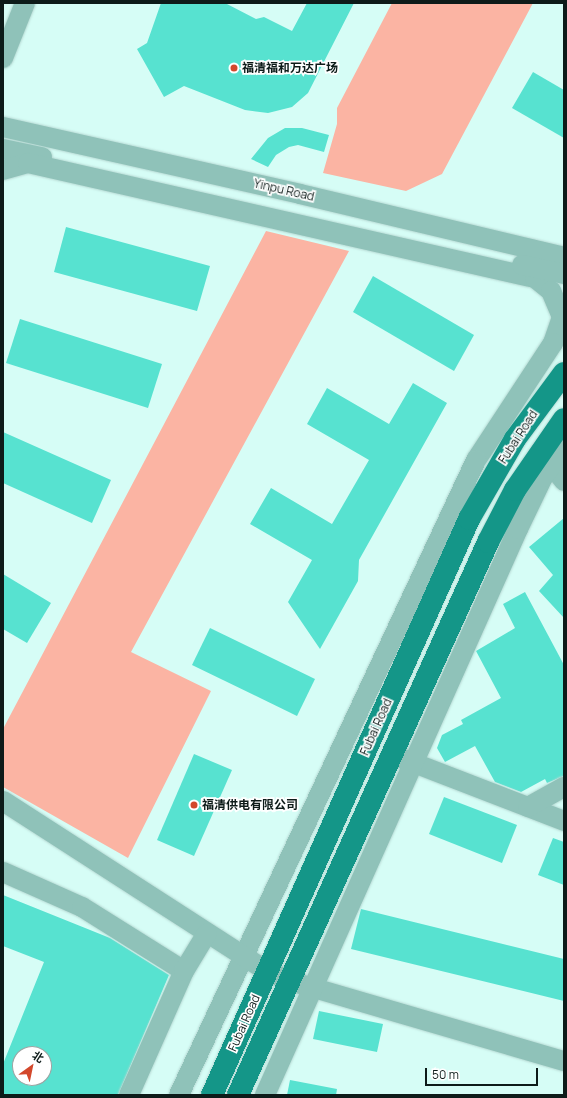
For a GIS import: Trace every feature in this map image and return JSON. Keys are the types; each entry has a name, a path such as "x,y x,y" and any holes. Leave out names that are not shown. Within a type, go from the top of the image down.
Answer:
{"main road":[{"name":"Fubai Road","path":"212,1095 469,519 515,439 564,373"},
{"name":"Fubai Road","path":"238,1095 488,542 515,490 546,459 564,419"}],"street":[{"path":"3,58 25,3"},
{"name":"Yinpu Road","path":"3,127 300,194 564,257"},
{"name":"Yinpu Road","path":"3,149 247,201 564,274"},
{"path":"3,170 28,163 535,278 551,291 562,317 553,343 476,460 179,1095"},
{"path":"265,1095 518,528 546,459 564,448"},
{"path":"546,459 564,481"},
{"path":"392,755 564,821"},
{"path":"528,807 564,787"},
{"path":"3,801 267,971 290,981 313,988 564,1061"},
{"path":"3,872 82,907 184,971"},
{"path":"129,1095 184,971 207,933"}],"shaded area":[{"path":"392,3 533,3 442,174 406,191 323,173 337,124 337,108"},
{"path":"266,231 349,251 131,652 211,691 128,858 3,787 3,729"}],"building":[{"name":"福清福和万达广场","path":"161,3 225,3 256,19 264,17 292,31 307,3 354,3 308,93 292,107 268,113 245,110 184,86 164,97 137,49 147,43"},
{"path":"533,72 564,90 564,138 512,108"},
{"path":"285,128 302,128 329,135 324,152 298,145 289,147 276,155 268,167 251,159 268,138"},
{"path":"66,227 210,266 197,311 54,272"},
{"path":"373,276 474,335 454,371 353,312"},
{"path":"20,319 162,364 148,408 6,363"},
{"path":"413,383 447,403 359,560 358,581 320,649 288,602 312,560 250,524 271,488 332,524 369,460 307,424 327,388 389,424"},
{"path":"3,432 111,480 92,523 3,483"},
{"path":"564,518 564,618 539,591 553,575 529,547"},
{"path":"3,574 51,603 27,643 3,629"},
{"path":"525,592 564,665 564,776 547,783 545,779 521,792 495,782 475,746 445,762 437,748 442,735 463,724 461,720 501,698 476,651 515,628 503,604"},
{"path":"210,628 315,679 297,716 192,665"},
{"name":"福清供电有限公司","path":"194,754 232,770 194,856 157,840"},
{"path":"444,797 517,825 502,863 429,834"},
{"path":"553,838 564,842 564,885 538,875"},
{"path":"3,895 110,938 169,975 118,1095 3,1095 3,1064 44,962 3,946"},
{"path":"361,909 564,959 564,1001 351,949"},
{"path":"319,1011 383,1024 377,1052 313,1039"},
{"path":"290,1080 337,1089 336,1095 287,1095"}],"place":[{"name":"福清福和万达广场","path":"234,68"},
{"name":"福清供电有限公司","path":"194,805"}]}
